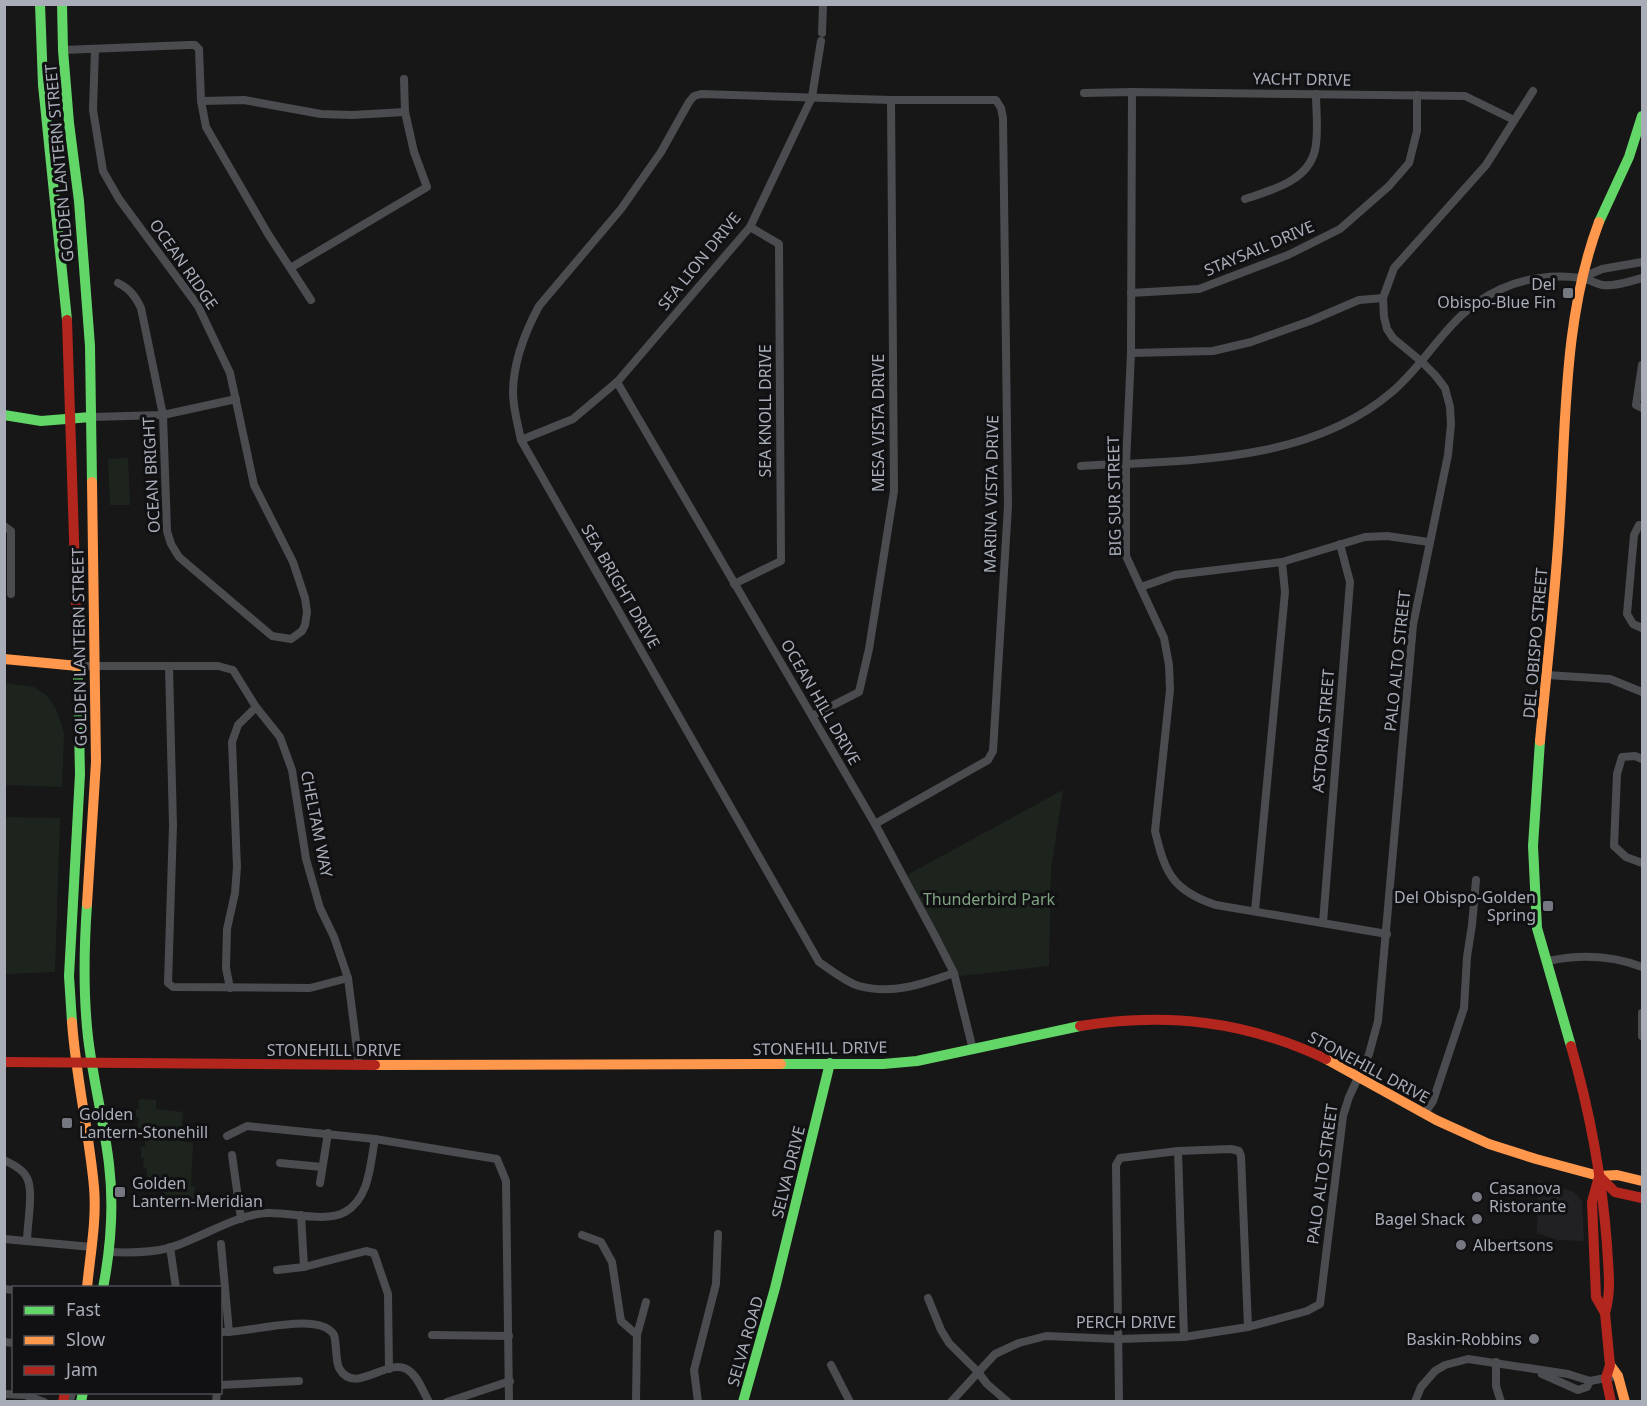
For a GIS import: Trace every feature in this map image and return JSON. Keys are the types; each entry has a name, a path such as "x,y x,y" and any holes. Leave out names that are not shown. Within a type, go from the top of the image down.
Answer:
{"main road":[{"name":"GOLDEN LANTERN STREET","path":"40,4 43,85 68,331 78,666 79,792 69,976 75,1063 94,1188 92,1247 87,1286"},
{"name":"GOLDEN LANTERN STREET","path":"62,4 63,50 90,346 94,803 87,880 85,986 90,1064 111,1187 110,1252 103,1286"},
{"name":"DEL OBISPO STREET","path":"1611,1401 1606,1378 1610,1365 1605,1313 1610,1296 1605,1208 1583,1088 1537,928 1534,873 1538,767 1556,583 1571,344 1581,278 1600,222 1632,150 1642,116"},
{"path":"4,415 41,421 91,417"},
{"path":"4,659 78,666"},
{"name":"STONEHILL DRIVE","path":"4,1062 359,1065 883,1064 973,1050 1103,1021 1137,1018 1172,1019 1242,1029 1288,1042 1326,1059 1474,1138 1599,1176 1617,1175 1642,1181"},
{"name":"SELVA DRIVE","path":"775,1288 830,1063"},
{"name":"STONEHILL DRIVE","path":"1599,1176 1615,1192 1642,1198"},
{"path":"94,1218 104,1244 110,1252"},
{"path":"92,1247 98,1263 107,1271"},
{"name":"SELVA ROAD","path":"743,1401 775,1288"},
{"path":"1610,1365 1618,1376 1625,1401"}],"street":[{"name":"SEA LION DRIVE","path":"521,440 573,419 617,382 750,226 812,97 822,37 823,4"},
{"path":"63,50 189,45 195,45 199,49 201,101 206,127 268,234 292,267 311,300"},
{"name":"OCEAN RIDGE","path":"95,49 93,110 99,159 106,178 130,214 198,306 225,359 233,383 254,485 293,562 305,598 307,619 302,631"},
{"path":"292,267 427,187 414,152 405,112 404,79"},
{"name":"PALO ALTO STREET","path":"1320,1304 1343,1116 1369,1054 1378,1021 1413,625 1448,455 1450,407 1444,388 1422,362 1393,338 1387,329 1383,298 1394,268 1486,165 1533,91"},
{"name":"BIG SUR STREET","path":"1132,92 1131,353 1126,464 1126,556 1164,638 1170,665 1170,690 1155,831 1165,868 1178,885 1194,898 1216,905 1255,911"},
{"name":"YACHT DRIVE","path":"1084,93 1465,96 1514,120"},
{"name":"SEA BRIGHT DRIVE","path":"812,97 701,94 694,96 661,153 621,209 539,306 530,323 515,373 513,393 521,440 819,962 857,986 881,989 911,987 954,973"},
{"path":"1245,199 1292,180 1312,161 1316,148 1316,94"},
{"name":"STAYSAIL DRIVE","path":"1131,293 1200,289 1288,255 1340,229 1389,186 1409,163 1417,131 1418,95"},
{"path":"812,97 891,100"},
{"path":"201,101 244,100 321,114 405,112"},
{"name":"MARINA VISTA DRIVE","path":"875,824 988,760 993,751 1008,506 1003,118 1001,108 996,100 891,100"},
{"name":"MESA VISTA DRIVE","path":"812,716 859,692 869,649 894,491 891,100"},
{"name":"SEA KNOLL DRIVE","path":"734,584 781,561 779,244 750,226"},
{"path":"1581,278 1602,269 1642,262"},
{"path":"1081,466 1233,455 1310,436 1348,421 1373,407 1422,362 1453,322 1472,305 1491,294 1521,282 1539,278 1581,278 1603,285 1620,284 1642,278"},
{"name":"OCEAN BRIGHT","path":"118,283 127,287 135,295 141,308 164,415 167,531 175,550 179,557 272,636 291,639 302,631"},
{"path":"1131,353 1213,351 1251,342 1310,321 1359,300 1383,298"},
{"path":"1639,406 1642,365"},
{"name":"OCEAN HILL DRIVE","path":"617,382 875,824 954,973 973,1050"},
{"path":"91,417 164,415 236,399"},
{"path":"1642,525 1639,525 1634,535 1627,614 1633,624 1642,628"},
{"path":"4,526 11,531 11,594"},
{"path":"1141,587 1175,575 1282,562 1365,537 1387,536 1429,542"},
{"name":"ASTORIA STREET","path":"1323,923 1350,582 1340,544"},
{"path":"1282,562 1285,592 1255,911 1387,934"},
{"path":"78,666 169,667 173,825 168,983 173,987 310,988 348,978"},
{"name":"CHELTAM WAY","path":"169,667 219,666 233,670 256,707 280,737 292,770 306,859 320,909 348,978 359,1065"},
{"path":"1547,675 1610,679 1642,692"},
{"path":"230,988 226,968 227,929 235,893 237,867 232,742 238,725 256,707"},
{"path":"1639,757 1622,758 1617,774 1614,846 1626,857 1642,863"},
{"path":"1425,1113 1433,1101 1443,1065 1464,1008 1476,880"},
{"path":"1548,961 1601,956 1624,960 1642,967"},
{"path":"1642,1013 1642,1036"},
{"path":"227,1136 247,1126 375,1139 497,1159 506,1181 509,1401"},
{"path":"320,1183 328,1133"},
{"path":"110,1252 142,1253 170,1247 242,1219 266,1213 324,1216 344,1214 366,1189 375,1139"},
{"path":"1119,1401 1116,1165 1120,1158 1231,1149 1239,1152 1248,1327"},
{"path":"1178,1152 1184,1337"},
{"path":"232,1155 242,1219"},
{"path":"4,1160 17,1167 26,1176 30,1185 27,1241"},
{"path":"280,1162 322,1167"},
{"path":"301,1215 304,1267"},
{"path":"698,1401 694,1370 716,1284 718,1234"},
{"path":"582,1235 601,1242 612,1262 621,1321 637,1335"},
{"path":"4,1239 92,1247"},
{"path":"221,1244 225,1332 317,1324 333,1333 338,1365 345,1374 360,1379 400,1367 413,1374 429,1401"},
{"path":"170,1247 176,1286"},
{"path":"278,1270 304,1267 363,1251 374,1253 388,1294 389,1369"},
{"path":"928,1298 949,1343 987,1384 1008,1401"},
{"path":"636,1401 637,1335 646,1302"},
{"name":"PERCH DRIVE","path":"951,1401 995,1354 1019,1343 1046,1336 1118,1339 1184,1337 1248,1327 1307,1311 1320,1304"},
{"path":"432,1335 509,1336"},
{"path":"1415,1401 1427,1379 1445,1365 1468,1359 1568,1374 1590,1381 1618,1376"},
{"path":"1496,1362 1496,1386 1501,1401"},
{"path":"831,1365 850,1401"},
{"path":"1537,1371 1578,1390 1587,1387 1590,1381"},
{"path":"222,1386 299,1381"},
{"path":"447,1401 510,1381"},
{"path":"4,1394 25,1395 44,1401"}],"shaded area":[{"path":"1538,1180 1574,1192 1582,1201 1584,1241 1558,1240 1537,1233"}],"green space":[{"path":"128,458 130,505 110,505 108,459"},
{"path":"5,683 34,687 46,695 56,709 64,733 62,787 5,785"},
{"name":"Thunderbird Park","path":"1063,790 1051,870 1049,966 960,976 907,875"},
{"path":"4,817 60,818 55,972 5,974"},
{"path":"139,1099 156,1100 156,1109 183,1112 181,1141 193,1143 191,1186 195,1187 193,1208 172,1207 173,1204 169,1203 167,1196 158,1190 158,1187 149,1186 150,1178 147,1178 147,1169 143,1168 144,1158 141,1158 141,1147 145,1147 146,1129 138,1128 139,1118 136,1117"}],"traffic: fast":[{"path":"40,4 43,85 67,320"},
{"path":"62,4 63,50 79,201 90,346 92,482"},
{"path":"1599,222 1629,157 1642,116"},
{"path":"4,415 41,421 91,417"},
{"path":"72,1022 69,976 80,774 77,632"},
{"path":"1540,741 1533,846 1537,928 1571,1046"},
{"path":"87,904 84,970 86,1020 111,1180 110,1242 103,1286"},
{"path":"781,1064 883,1064 917,1061 1080,1026"},
{"path":"743,1402 775,1288 830,1063"},
{"path":"81,1402 83,1394"}],"traffic: slow":[{"path":"1540,741 1556,571 1573,330 1579,293 1599,222"},
{"path":"87,904 96,762 92,482"},
{"path":"4,659 78,666"},
{"path":"72,1022 95,1199 87,1286"},
{"path":"1326,1059 1436,1120 1489,1144 1599,1176 1617,1175 1642,1181"},
{"path":"375,1065 781,1064"},
{"path":"1610,1365 1618,1376 1625,1402"}],"traffic: jam":[{"path":"67,320 77,632"},
{"path":"1080,1026 1144,1020 1206,1023 1266,1036 1326,1059"},
{"path":"1571,1046 1584,1095 1602,1194 1609,1279 1605,1313"},
{"path":"4,1062 375,1065"},
{"path":"1599,1176 1615,1192 1642,1198"},
{"path":"1598,1180 1592,1202 1596,1297 1605,1313 1610,1365 1606,1378 1611,1402"},
{"path":"63,1402 65,1394"}],"place":[{"name":"Del Obispo-Blue Fin","path":"1568,293"},
{"name":"Del Obispo-Golden Spring","path":"1548,906"},
{"name":"Golden Lantern-Stonehill","path":"67,1123"},
{"name":"Golden Lantern-Meridian","path":"120,1192"},
{"name":"Casanova Ristorante","path":"1477,1197"},
{"name":"Bagel Shack","path":"1477,1219"},
{"name":"Albertsons","path":"1461,1245"},
{"name":"Baskin-Robbins","path":"1534,1339"}]}
